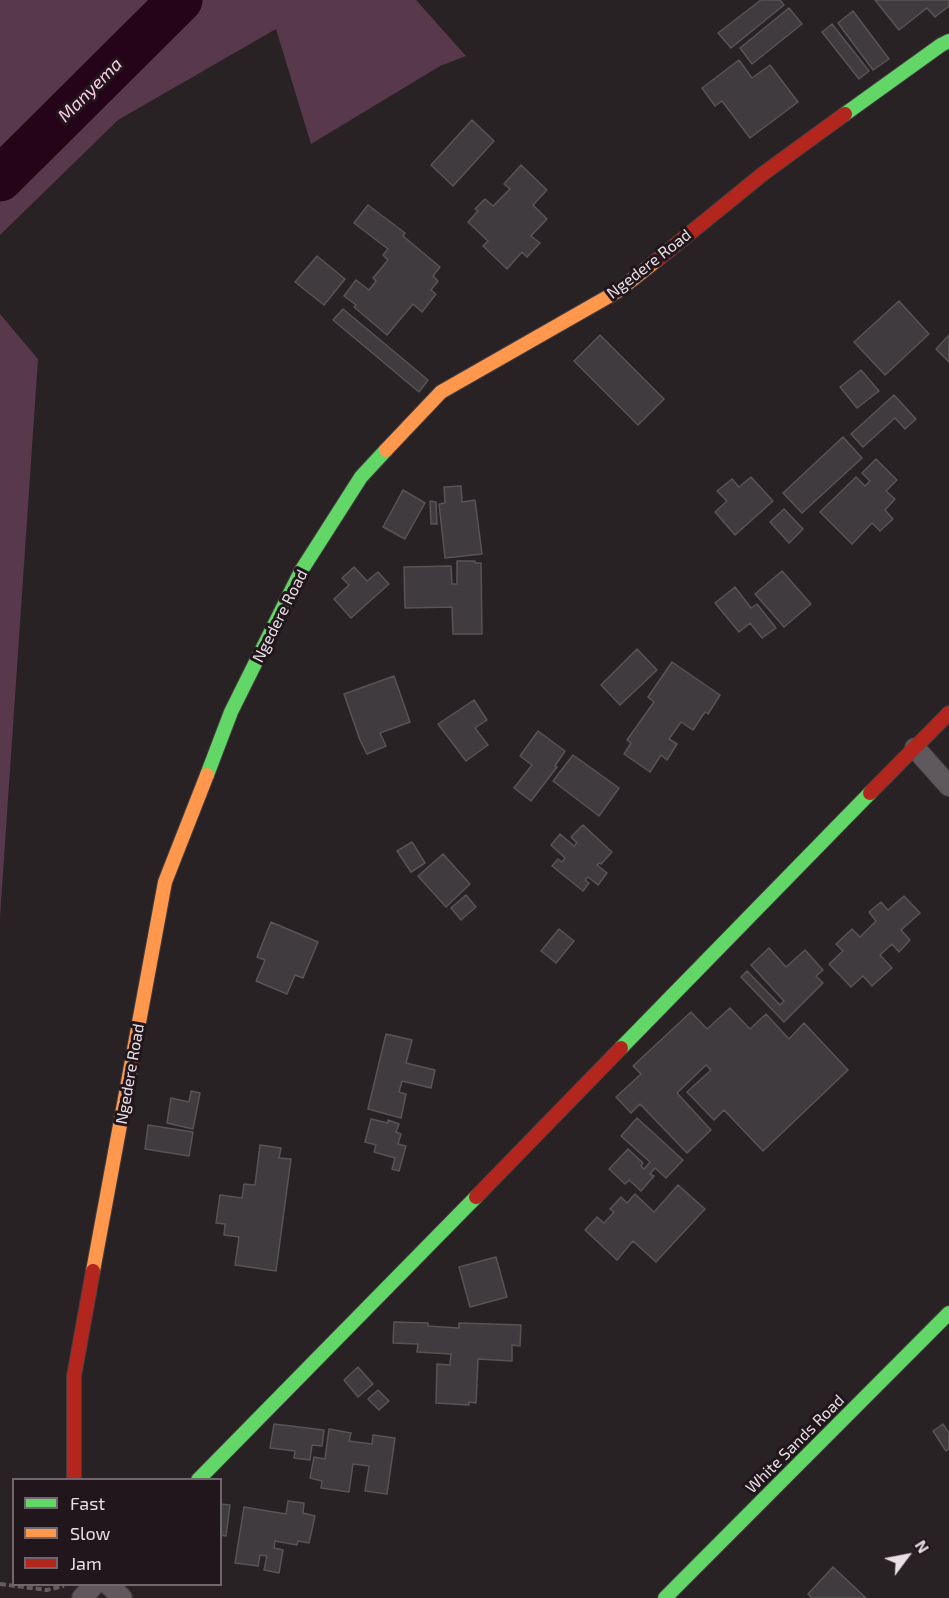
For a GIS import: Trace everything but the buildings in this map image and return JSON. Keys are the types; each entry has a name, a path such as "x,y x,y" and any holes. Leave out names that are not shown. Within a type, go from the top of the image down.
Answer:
{"street":[{"name":"Ngedere Road","path":"74,1478 74,1376 165,882 231,712 301,571 361,477 441,392 618,291 764,173 949,41"},
{"path":"199,1478 949,713"},
{"path":"915,748 949,786"},
{"name":"White Sands Road","path":"665,1598 949,1312"},
{"path":"82,1598 93,1586"},
{"path":"110,1586 122,1598"}],"path":[{"path":"16,1586 47,1590 63,1586"}],"shaded area":[{"path":"0,0 416,0 466,56 440,66 311,144 276,29 118,120 0,235"},
{"path":"0,314 38,359 0,917"}],"waterway":[{"name":"Manyema","path":"0,179 180,0"}],"traffic: fast":[{"path":"845,114 949,41"},
{"path":"207,775 231,712 301,571 361,477 386,450"},
{"path":"621,1048 870,793"},
{"path":"200,1478 476,1197"},
{"path":"665,1598 949,1313"}],"traffic: slow":[{"path":"386,450 441,392 618,291 657,260"},
{"path":"93,1271 165,882 207,775"}],"traffic: jam":[{"path":"657,260 764,173 845,114"},
{"path":"870,793 949,713"},
{"path":"476,1197 621,1048"},
{"path":"74,1478 74,1376 93,1271"}]}
